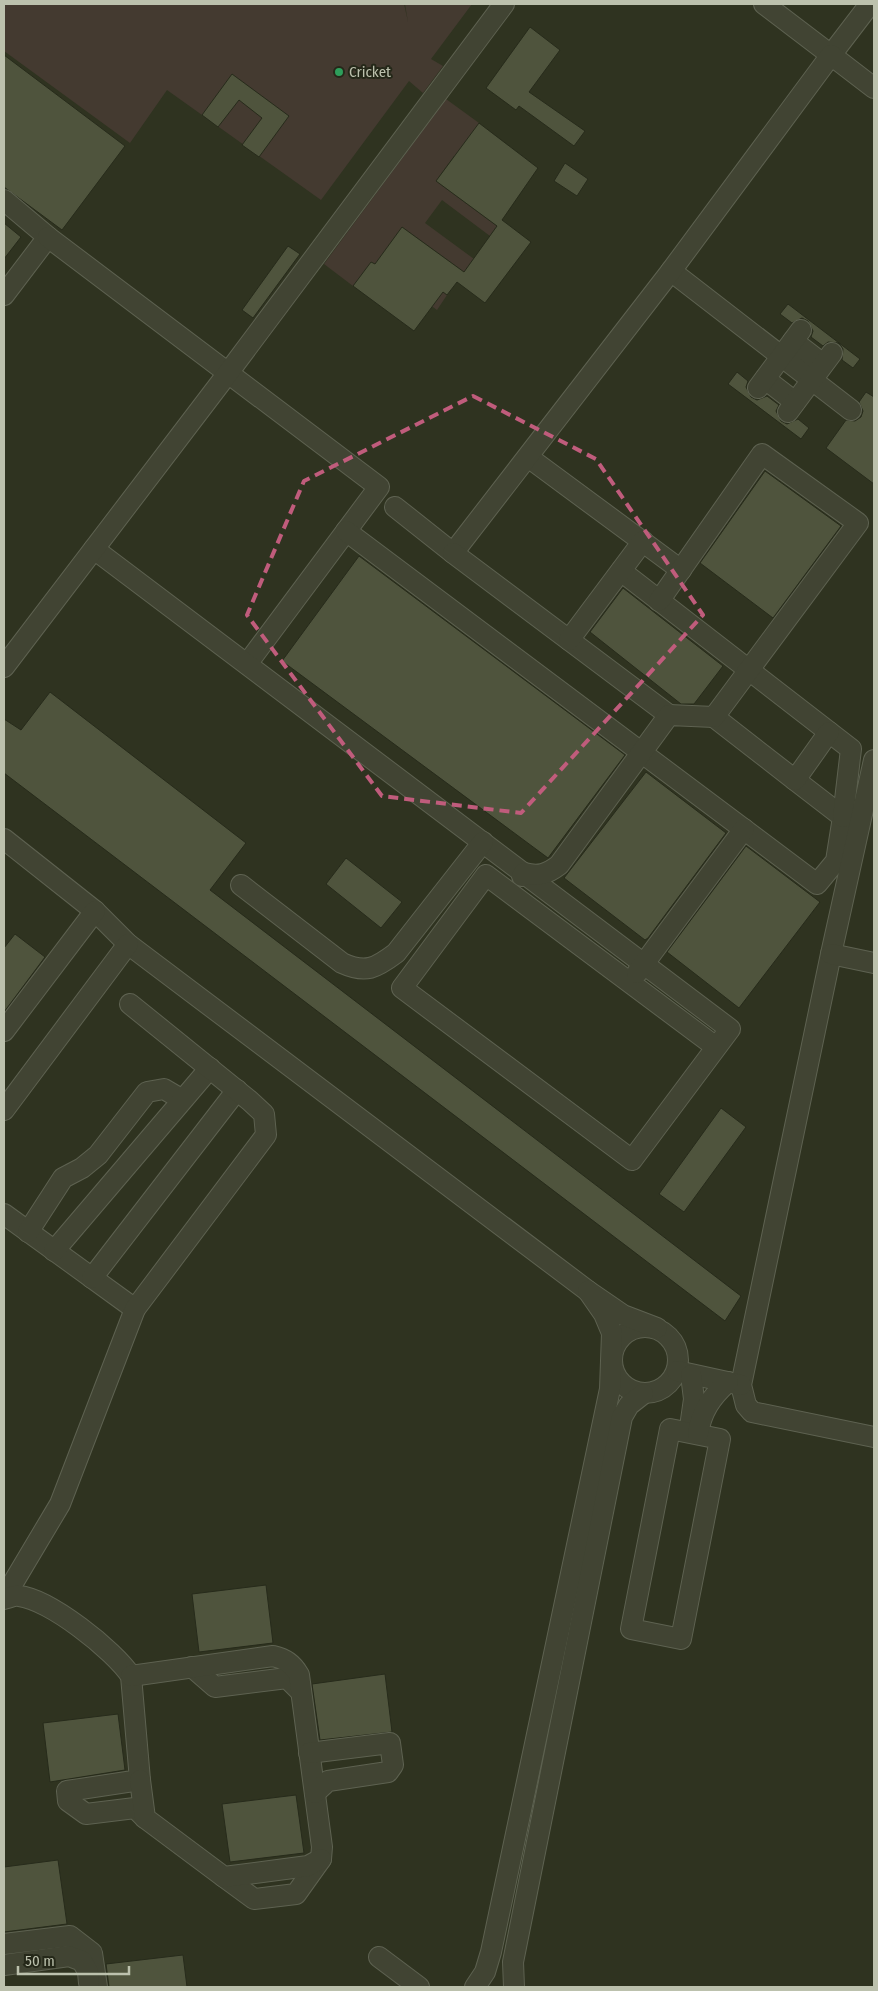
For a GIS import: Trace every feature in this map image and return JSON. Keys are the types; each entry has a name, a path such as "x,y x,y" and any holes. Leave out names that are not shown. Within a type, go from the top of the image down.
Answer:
{"lane":[{"path":"5,661 228,373 504,4"},
{"path":"764,4 874,88"},
{"path":"453,554 671,271 870,4"},
{"path":"4,200 48,237 228,373 374,494 395,507 453,554 669,715 714,717 843,817"},
{"path":"4,295 48,237"},
{"path":"671,271 792,343 822,366 851,410"},
{"path":"792,343 761,384 792,407 822,366"},
{"path":"659,601 762,454 858,523 714,717"},
{"path":"528,457 681,570"},
{"path":"247,664 374,494"},
{"path":"346,531 817,884 836,861 851,749 621,571"},
{"path":"569,640 643,542"},
{"path":"94,548 730,1029 632,1160 402,988 486,875 716,1047"},
{"path":"524,873 534,876 547,874 559,865 669,715"},
{"path":"795,780 829,732"},
{"path":"874,760 734,1384 752,1412 874,1437"},
{"path":"630,982 744,829"},
{"path":"4,839 95,911 128,944 588,1291 623,1315 657,1328 668,1335 676,1346 694,1399 693,1433"},
{"path":"240,885 342,963 355,969 367,970 383,963 396,953 482,842"},
{"path":"511,894 524,873"},
{"path":"4,1031 95,911"},
{"path":"4,1110 128,944"},
{"path":"831,954 874,964"},
{"path":"4,1599 60,1504 135,1309 266,1135 264,1114 130,1004"},
{"path":"54,1250 210,1068"},
{"path":"28,1232 63,1178 82,1168 98,1155 147,1092 164,1088 182,1099"},
{"path":"92,1278 237,1090"},
{"path":"4,1214 135,1309"},
{"path":"460,1987 480,1980 491,1952 606,1410 612,1375 612,1333 604,1314 588,1291"},
{"path":"657,1328 645,1326 632,1328 622,1335 614,1346 611,1358 617,1378 633,1391 643,1394 654,1392 664,1388 684,1373 734,1384"},
{"path":"693,1433 703,1412 718,1391 734,1384"},
{"path":"514,1987 513,1962 622,1417 629,1405 643,1394"},
{"path":"670,1429 693,1433 720,1439 681,1639 631,1629 670,1429"},
{"path":"4,1599 16,1595 26,1597 61,1613 121,1664 131,1676 145,1818"},
{"path":"131,1676 273,1656 283,1658 294,1665 299,1675 322,1859 296,1894 254,1898 145,1818 135,1808 86,1814 68,1801 67,1791 140,1780"},
{"path":"309,1753 390,1743 393,1765 388,1772 328,1781 314,1793"},
{"path":"224,1877 308,1866 322,1859"},
{"path":"4,1944 70,1936 92,1953 97,1987"},
{"path":"4,1966 69,1956 82,1961 88,1972 90,1987"},
{"path":"379,1957 405,1983"}],"highlighted area":[{"path":"473,396 596,459 703,615 521,813 382,796 247,615 304,481"}],"shaded area":[{"path":"4,4 404,4 408,22 405,4 472,4 431,59 443,66 423,93 409,81 321,200 167,90 130,143 4,51"},
{"path":"446,99 479,123 515,200 454,156 436,181 497,226 490,236 442,200 425,223 474,259 464,272 402,227 386,250 447,295 437,310 372,262 353,286 324,264"}],"building":[{"path":"530,27 560,50 529,92 585,131 574,146 519,106 516,110 486,88"},
{"path":"4,55 125,146 62,230 4,187"},
{"path":"232,74 289,116 259,157 242,145 262,118 239,100 218,127 202,115"},
{"path":"479,123 538,168 502,220 531,242 485,303 457,282 447,295 443,292 414,331 353,286 371,262 375,264 402,227 464,272 497,226 436,181"},
{"path":"565,163 588,179 577,196 554,181"},
{"path":"4,223 21,237 4,259"},
{"path":"288,246 300,254 253,318 242,310"},
{"path":"788,304 860,359 853,368 842,360 843,349 839,343 828,342 823,346 811,337 813,331 808,321 802,318 792,323 780,314"},
{"path":"737,372 748,381 746,387 751,397 757,400 767,396 779,405 776,411 781,421 787,424 798,419 809,428 801,439 728,384"},
{"path":"866,392 874,397 874,484 826,448 846,420 855,421 861,417 863,411 859,402"},
{"path":"765,471 841,526 773,618 700,563"},
{"path":"359,556 625,755 548,858 282,661"},
{"path":"623,588 723,666 694,704 681,704 590,632"},
{"path":"50,692 246,843 210,890 741,1296 725,1321 4,773 4,719 21,730"},
{"path":"646,772 726,833 645,940 564,878"},
{"path":"746,846 820,902 739,1008 667,952"},
{"path":"346,858 402,902 381,928 326,884"},
{"path":"15,934 45,957 4,1012 4,948"},
{"path":"721,1108 746,1127 684,1212 659,1194"},
{"path":"266,1585 273,1643 199,1652 192,1594"},
{"path":"385,1674 392,1732 320,1740 312,1684"},
{"path":"118,1714 125,1770 50,1782 43,1723"},
{"path":"296,1795 304,1853 230,1862 222,1804"},
{"path":"58,1860 67,1924 4,1932 4,1867"},
{"path":"183,1955 187,1987 109,1987 106,1964"}],"place":[{"name":"Cricket","path":"339,72"}]}
